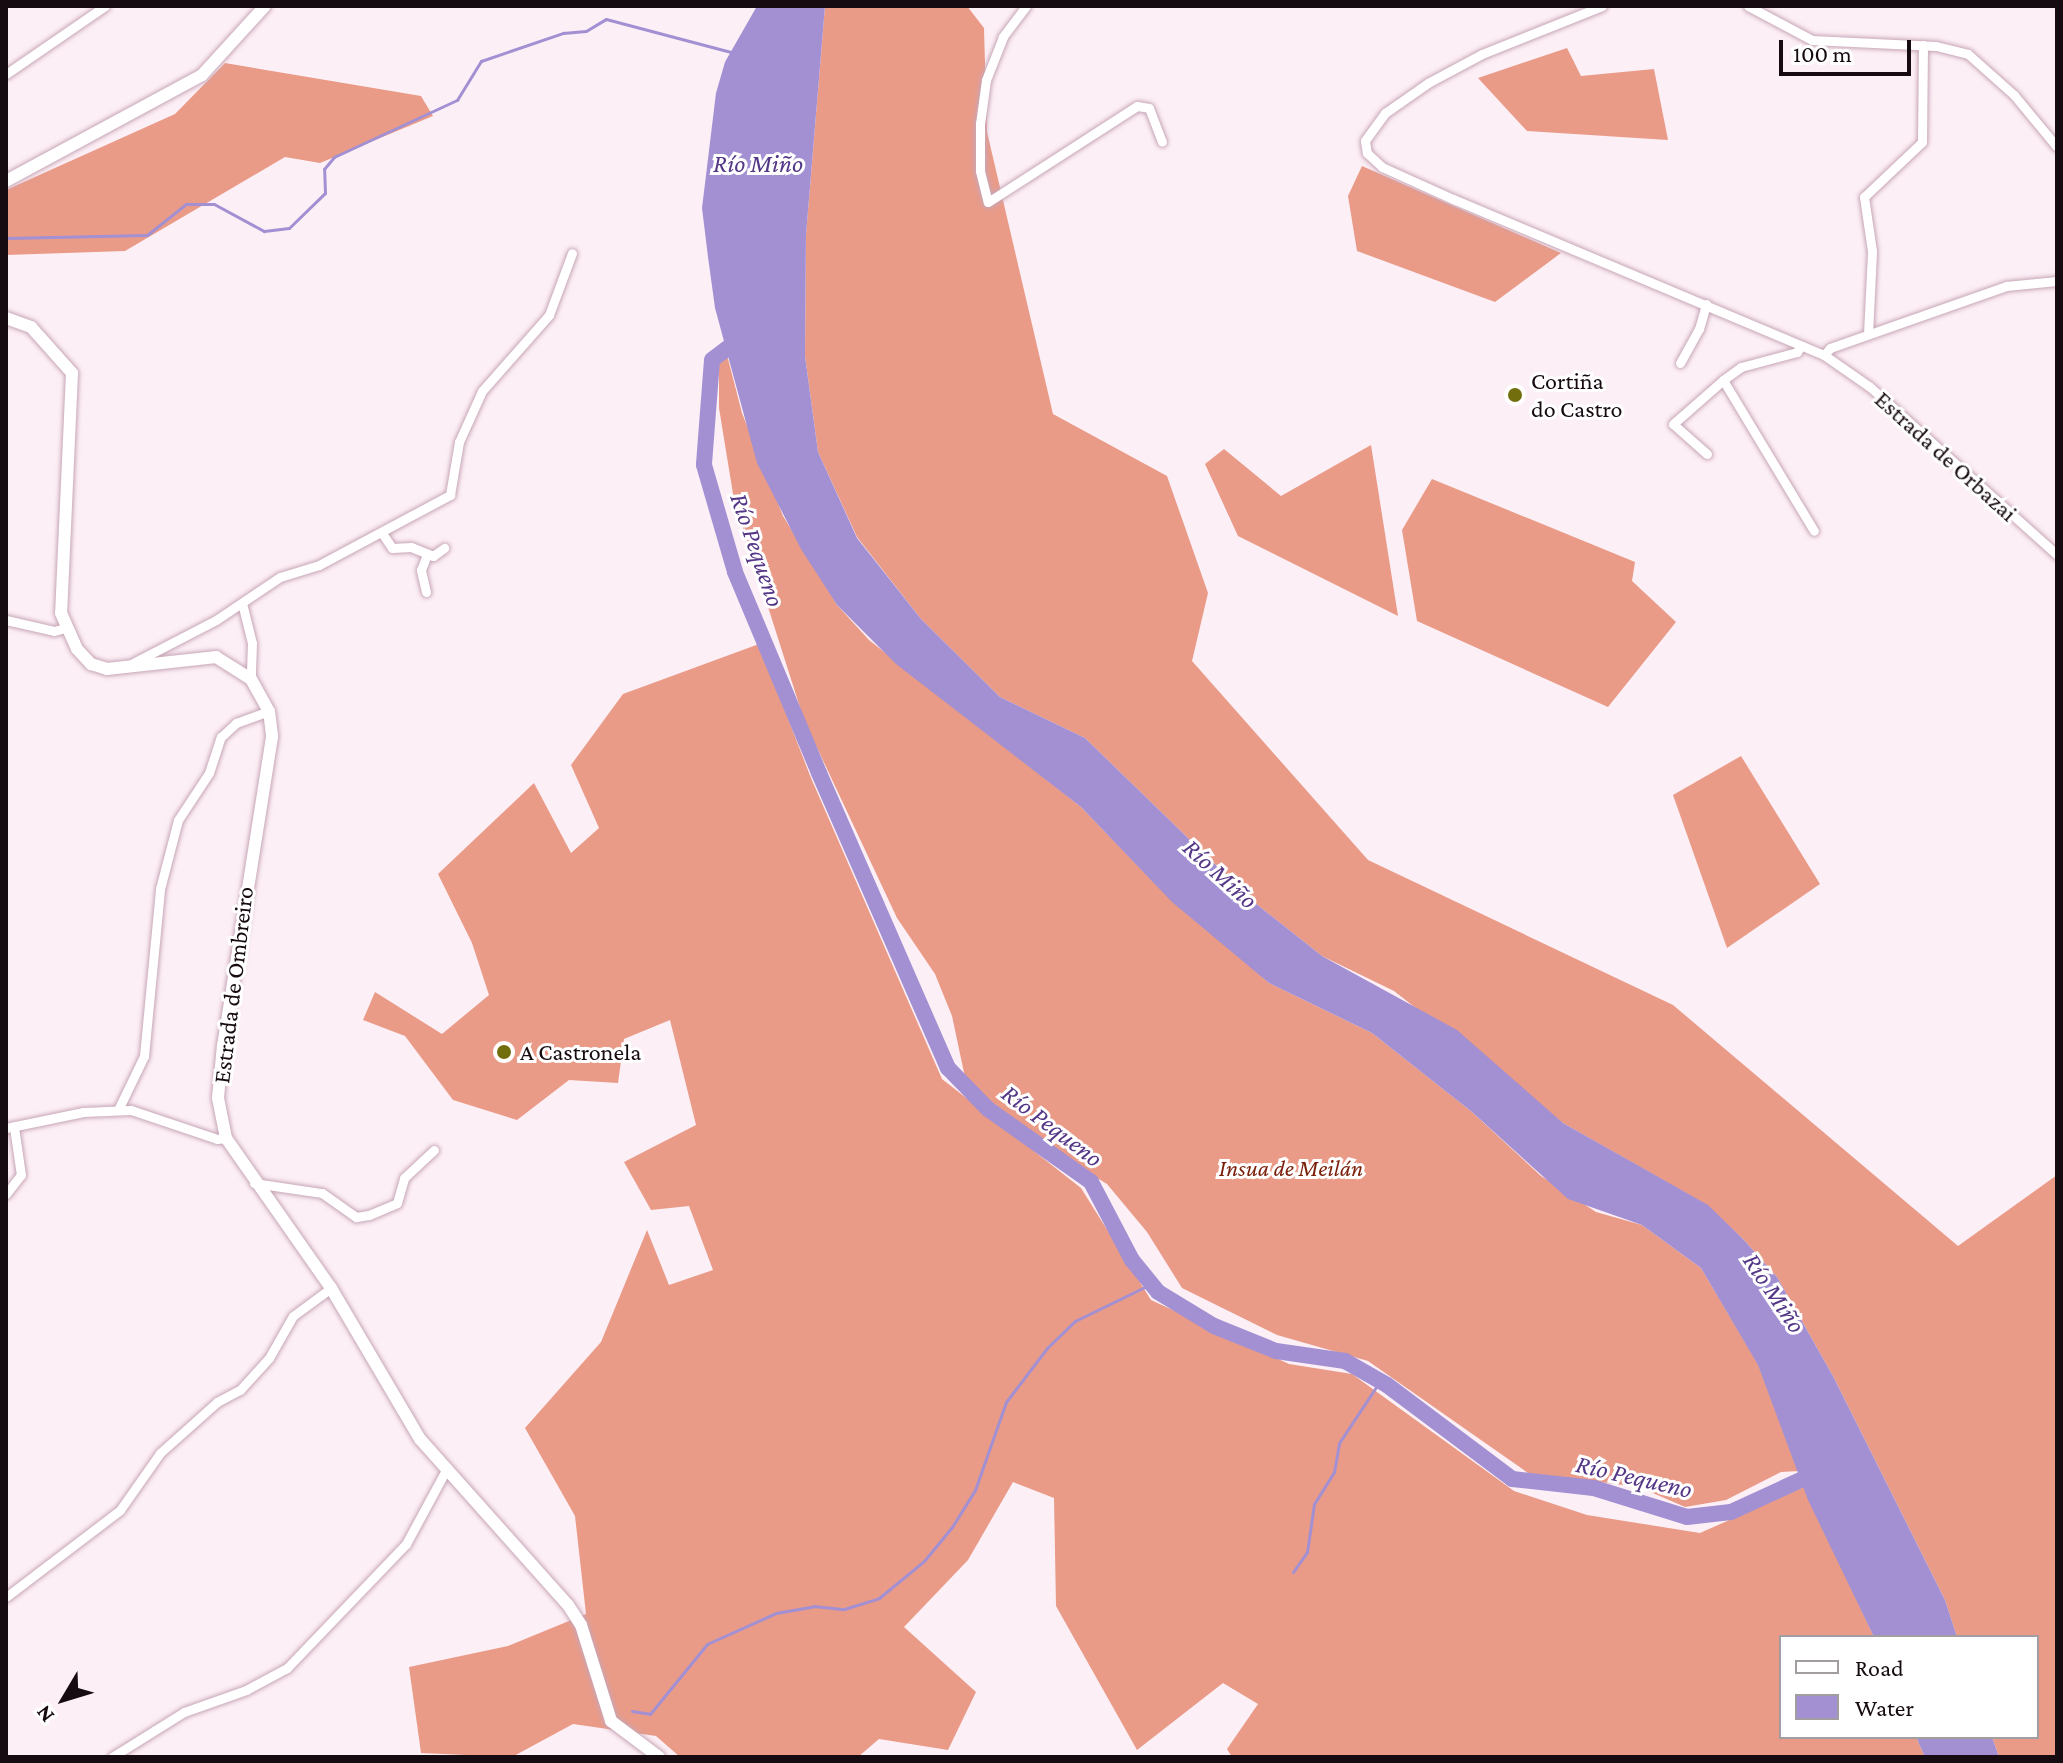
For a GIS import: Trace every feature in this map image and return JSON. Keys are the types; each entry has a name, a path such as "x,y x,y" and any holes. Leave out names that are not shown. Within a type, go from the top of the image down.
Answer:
{"street":[{"path":"6,74 105,6"},
{"path":"6,181 202,75 265,6"},
{"path":"1026,6 1003,37 986,80 980,155 988,202 1137,106 1149,108 1162,142"},
{"name":"Estrada de Orbazai","path":"1602,6 1482,54 1428,83 1385,113 1365,141 1367,153 1382,167 1828,358 1870,387 2057,555"},
{"path":"1748,6 1812,40 1923,45 1968,54 2014,95 2057,147"},
{"path":"1868,334 1872,251 1864,197 1922,142 1923,45"},
{"path":"133,663 242,603 280,577 319,565 450,495 459,442 482,391 549,315 572,253"},
{"path":"1828,358 1868,334 2006,286 2057,281"},
{"path":"1680,363 1699,329 1706,304"},
{"path":"6,318 31,327 72,373 61,613 65,628 54,631 6,620"},
{"path":"1707,454 1673,424 1741,367 1797,352 1800,347"},
{"path":"1723,380 1814,531"},
{"path":"382,533 392,548 411,547 427,554 444,548"},
{"path":"426,592 421,570 427,554"},
{"path":"242,603 252,643 251,679"},
{"name":"Estrada de Ombreiro","path":"65,628 91,664 107,669 133,663 216,657 251,679 269,711 272,737 223,1045 218,1098 226,1138 253,1183 331,1288 420,1439 446,1470 482,1504 568,1605 581,1625 601,1701 611,1721 659,1757"},
{"path":"118,1110 144,1056 160,889 178,820 209,773 221,737 236,723 269,711"},
{"path":"6,1194 21,1175 10,1128 83,1112 118,1110 153,1114 217,1139 226,1138"},
{"path":"253,1183 322,1193 356,1217 369,1215 392,1208 404,1178 434,1150"},
{"path":"6,1597 120,1510 160,1453 217,1402 240,1390 269,1358 293,1316 331,1288"},
{"path":"112,1757 184,1712 246,1690 287,1668 406,1544 446,1470"}],"green space":[{"path":"825,6 967,6 984,28 987,132 1053,414 1167,476 1208,593 1192,661 1368,860 1673,1005 1958,1246 2057,1175 2057,1757 1999,1757 1993,1739 2039,1739 2039,1635 1956,1635 1945,1600 1834,1378 1777,1277 1743,1239 1707,1205 1563,1123 1394,991 1322,956 1255,903 1085,738 1000,697 921,619 857,537 818,452 805,356 806,235"},
{"path":"1567,48 1581,76 1654,69 1668,140 1527,131 1478,78"},
{"path":"225,63 421,96 433,116 320,163 285,157 125,251 6,255 6,190 175,114"},
{"path":"1362,166 1561,253 1495,302 1357,251 1348,196"},
{"name":"Insua de Meilán","path":"727,355 742,413 783,516 837,605 869,640 1081,807 1143,871 1269,983 1372,1033 1472,1112 1541,1176 1596,1212 1642,1225 1701,1268 1758,1364 1799,1471 1781,1472 1726,1500 1685,1507 1639,1487 1528,1473 1368,1361 1277,1335 1182,1288 1147,1232 1107,1184 1063,1157 966,1082 952,1016 935,974 897,918 804,720 734,500 719,408 719,360"},
{"path":"1371,445 1398,616 1238,536 1205,464 1224,449 1281,496"},
{"path":"1432,479 1635,562 1632,581 1676,622 1608,707 1417,621 1402,530"},
{"path":"759,644 811,778 942,1079 1081,1188 1151,1300 1289,1364 1352,1374 1514,1491 1587,1515 1700,1533 1804,1487 1873,1635 1779,1635 1779,1739 1917,1739 1925,1757 1232,1757 1227,1749 1258,1704 1223,1683 1137,1750 1056,1606 1054,1498 1013,1482 968,1560 904,1627 976,1692 948,1750 879,1739 858,1757 680,1757 656,1736 573,1724 512,1757 421,1753 409,1667 508,1646 586,1614 575,1516 525,1428 601,1342 647,1230 669,1285 713,1270 689,1206 651,1210 624,1162 696,1125 670,1020 624,1039 618,1083 569,1080 517,1120 453,1100 405,1036 363,1020 375,992 442,1034 489,995 472,943 438,874 534,783 571,853 599,828 571,765 623,694"},
{"path":"1741,756 1820,884 1727,948 1673,795"}],"water":[{"name":"Río Miño","path":"757,6 825,6 806,235 805,356 818,452 857,538 921,619 1000,697 1085,738 1255,903 1322,956 1457,1030 1563,1123 1708,1205 1743,1239 1777,1277 1834,1378 1945,1600 1956,1635 1873,1635 1808,1500 1758,1365 1701,1268 1642,1225 1568,1199 1472,1112 1372,1033 1269,983 1172,902 1081,807 896,664 837,605 801,549 757,463 715,308 702,208 716,93 725,62"},
{"path":"1917,1739 1993,1739 1999,1757 1925,1757"}],"waterway":[{"path":"6,238 147,235 186,204 214,204 264,231 289,228 325,193 324,169 334,157 457,100 481,61 563,33 586,31 606,19 735,53"},
{"name":"Río Pequeno","path":"741,338 712,360 704,465 735,572 819,773 948,1068 988,1109 1091,1182 1132,1260 1158,1292 1214,1326 1276,1351 1345,1361 1387,1385 1512,1479 1594,1488 1687,1517 1731,1512 1820,1471"},
{"path":"632,1711 650,1714 707,1644 776,1613 814,1606 844,1609 879,1598 924,1561 952,1527 975,1490 1006,1402 1047,1348 1075,1321 1151,1284"},
{"path":"1293,1572 1307,1552 1314,1504 1334,1472 1339,1443 1380,1381"}],"place":[{"name":"Cortiña do Castro","path":"1515,395"},
{"name":"A Castronela","path":"504,1052"}]}
